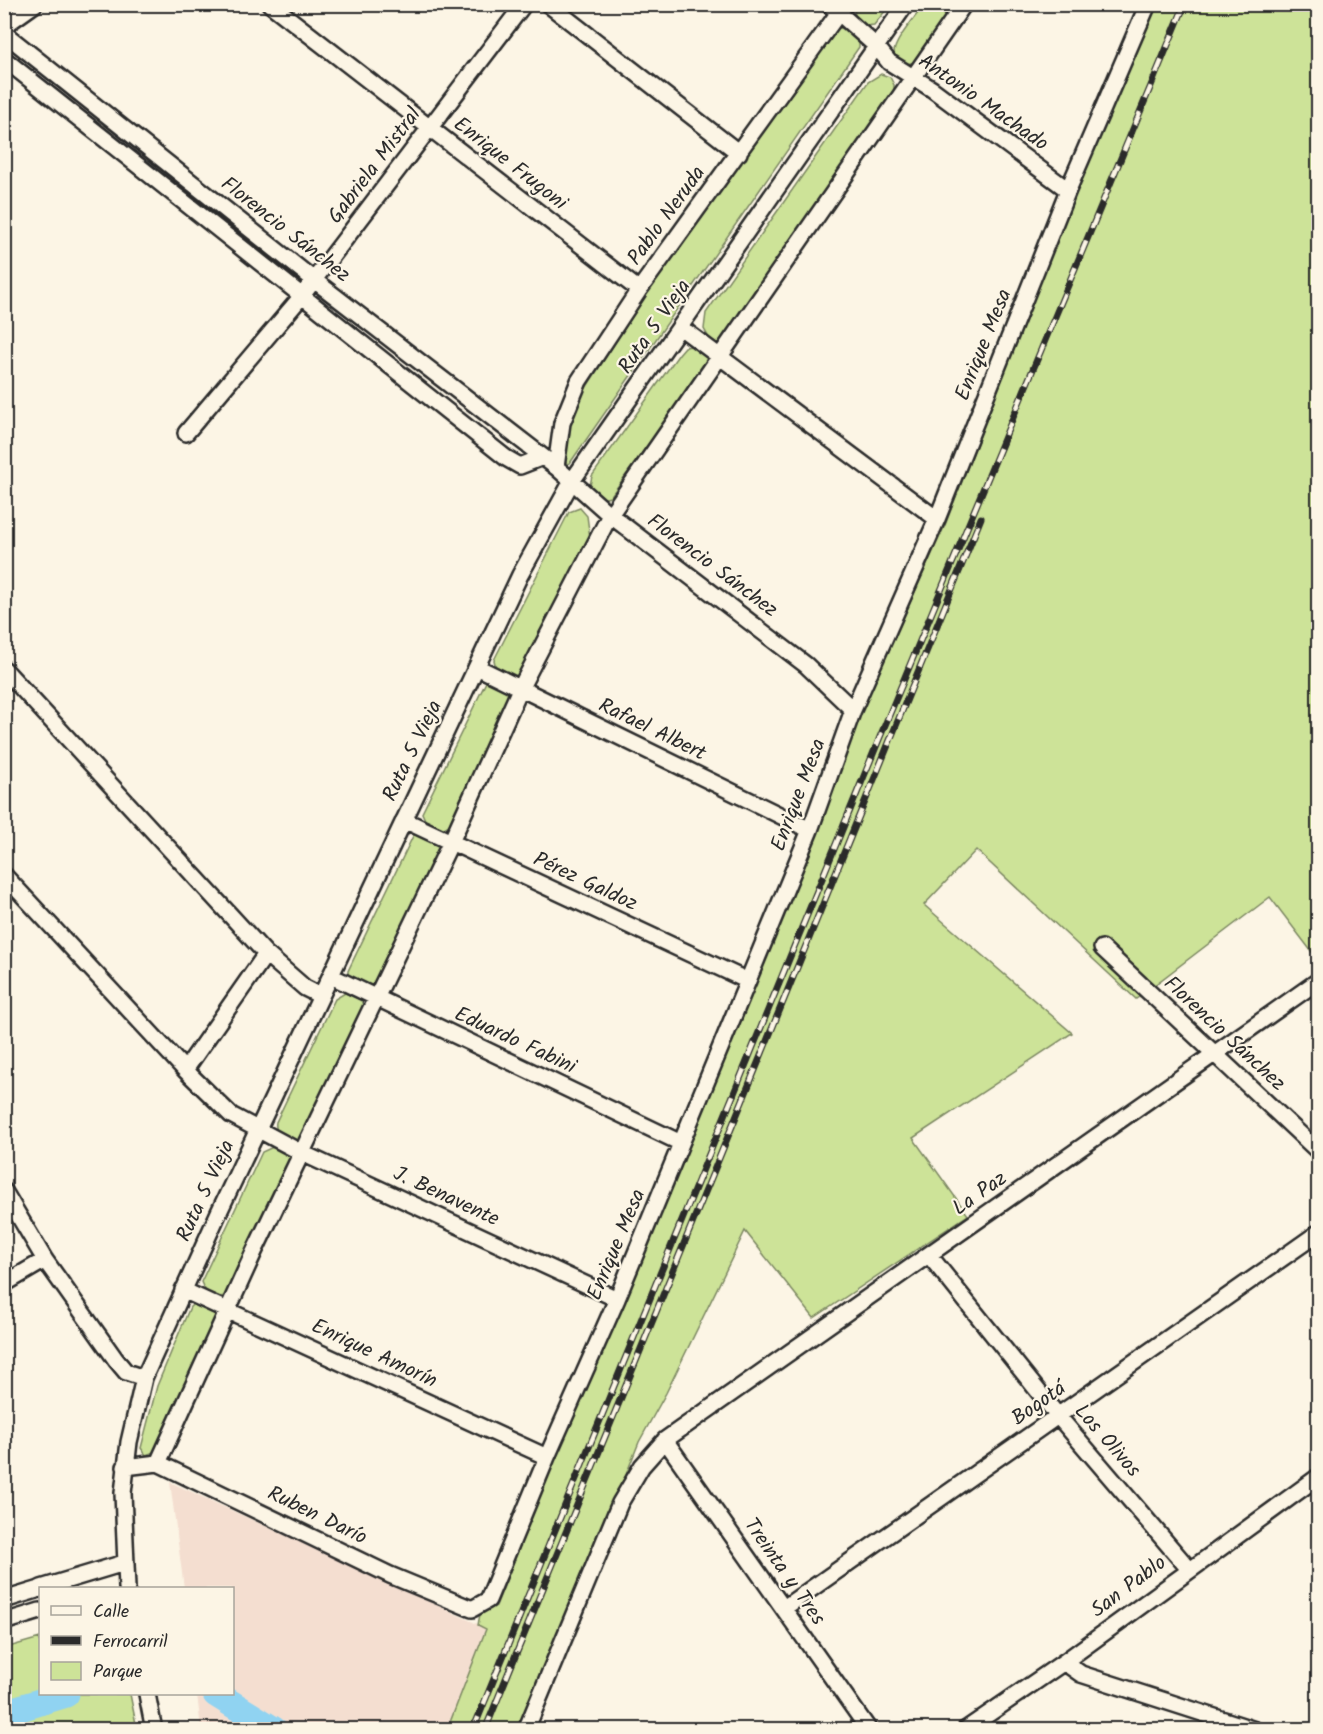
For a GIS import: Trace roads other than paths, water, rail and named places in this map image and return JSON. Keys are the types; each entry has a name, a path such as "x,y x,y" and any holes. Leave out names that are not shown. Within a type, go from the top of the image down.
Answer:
{"street":[{"path":"4,26 35,4"},
{"name":"Enrique Frugoni","path":"270,4 639,290"},
{"name":"Gabriela Mistral","path":"186,433 301,297 524,4"},
{"path":"548,4 739,153"},
{"name":"Ruta 5 Vieja","path":"122,1587 125,1467 144,1378 258,1130 535,545 572,481 906,4"},
{"path":"125,1467 158,1463 302,1153 451,843 520,689 610,515 718,356 915,78 964,4"},
{"name":"Enrique Mesa","path":"488,1600 547,1457 617,1299 810,830 853,710 937,519 1068,190 1148,4"},
{"name":"Pablo Neruda","path":"556,467 557,446 568,404 579,381 639,290 739,153 838,7"},
{"name":"Antonio Machado","path":"838,7 889,62 915,78 1068,190"},
{"name":"Florencio Sánchez","path":"4,33 314,280 556,467 610,515 806,665 853,710"},
{"name":"Florencio Sánchez","path":"4,59 506,458 520,466 543,457"},
{"path":"681,327 937,519"},
{"name":"Rafael Albert","path":"477,667 810,830"},
{"path":"4,669 266,954 305,988 321,996"},
{"name":"Pérez Galdoz","path":"404,820 748,981"},
{"name":"J. Benavente","path":"4,875 185,1070 231,1115 302,1153 617,1299"},
{"name":"Florencio Sánchez","path":"1102,948 1318,1151"},
{"path":"185,1070 266,954"},
{"name":"Eduardo Fabini","path":"331,976 375,999 681,1143"},
{"name":"La Paz","path":"526,1730 620,1503 647,1459 665,1440 1318,981"},
{"path":"4,1191 45,1260 116,1360 126,1372 144,1378"},
{"name":"Bogotá","path":"784,1608 1318,1233"},
{"name":"Los Olivos","path":"929,1255 1058,1416 1189,1569"},
{"path":"4,1284 45,1260"},
{"name":"Enrique Amorín","path":"183,1290 547,1457"},
{"name":"Treinta y Tres","path":"665,1440 868,1730"},
{"name":"Ruben Darío","path":"158,1463 390,1575 472,1609 488,1600"},
{"name":"San Pablo","path":"965,1730 1064,1662 1318,1477"},
{"path":"47,1587 124,1563"},
{"path":"4,1600 39,1590"},
{"path":"4,1622 39,1611"},
{"path":"1064,1662 1081,1674 1255,1730"},
{"path":"147,1695 154,1730"}],"waterway":[{"path":"4,1713 63,1695"},
{"path":"218,1695 274,1730"}],"railway":[{"path":"473,1730 880,737 1185,4"},
{"path":"485,1730 981,518"}]}
